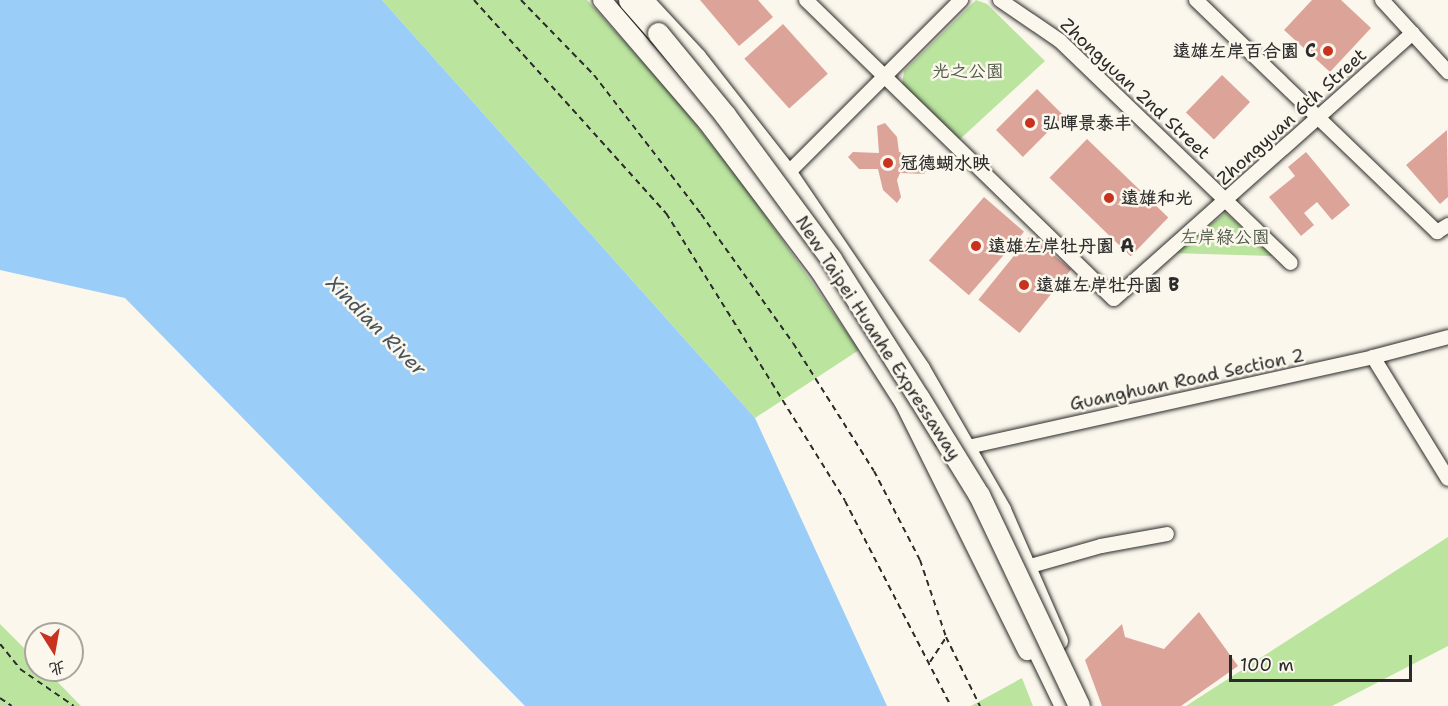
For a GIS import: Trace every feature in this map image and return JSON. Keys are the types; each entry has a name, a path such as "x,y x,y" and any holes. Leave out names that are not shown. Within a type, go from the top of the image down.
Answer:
{"highway":[{"name":"New Taipei Huanhe Expressaway","path":"629,0 725,115 831,259 979,495 1032,599 1079,706"},
{"name":"New Taipei Huanhe Expressaway","path":"932,456 970,510 1065,706"}],"main road":[{"path":"602,0 707,123 820,272 904,402 932,456 949,498 1055,706"},
{"path":"644,0 697,57 788,173 921,369 1002,510 1087,706"}],"street":[{"path":"806,0 883,77"},
{"path":"788,173 961,0"},
{"name":"Zhongyuan 2nd Street","path":"1000,0 1060,40 1291,263"},
{"path":"1196,0 1437,232 1448,225"},
{"path":"1382,0 1448,72"},
{"name":"Zhongyuan 6th Street","path":"883,77 1114,299 1413,33"},
{"name":"Guanghuan Road Section 2","path":"932,456 1373,357 1448,337"},
{"path":"1373,357 1448,479"},
{"path":"1027,567 1101,546 1167,534"}],"path":[{"path":"474,0 666,213 845,501 951,706"},
{"path":"521,0 594,75 701,214 793,343 874,471 920,560 946,637 980,706"},
{"path":"930,663 946,637"},
{"path":"0,644 20,669 74,706"},
{"path":"0,698 12,706"}],"green space":[{"path":"382,0 587,0 674,97 746,188 859,350 755,418"},
{"name":"光之公園","path":"976,0 987,4 1045,61 959,140 902,85 904,71"},
{"name":"左岸綠公園","path":"1226,213 1274,256 1171,253"},
{"path":"1448,537 1448,646 1332,706 1186,706"},
{"path":"0,624 24,648 24,682 58,682 81,706 0,706"},
{"path":"1022,678 1033,706 971,706"}],"water":[{"name":"Xindian River","path":"0,0 382,0 755,418 887,706 525,706 125,298 0,270"}],"building":[{"path":"700,0 758,0 773,17 739,46"},
{"name":"遠雄左岸百合園 C","path":"1312,0 1341,0 1371,28 1330,72 1284,30"},
{"path":"783,24 828,74 789,109 744,59"},
{"path":"1222,75 1250,102 1214,139 1186,112"},
{"name":"弘暉景泰丰","path":"1037,89 1064,116 1023,157 996,130"},
{"name":"冠德蝴水映","path":"885,123 897,137 899,152 918,158 928,168 924,174 900,173 897,180 901,197 897,203 883,190 878,169 859,169 848,157 853,152 879,153 877,126"},
{"path":"1447,130 1448,197 1440,204 1406,165"},
{"name":"遠雄和光","path":"1087,139 1168,217 1131,256 1049,178"},
{"path":"1306,152 1350,205 1332,220 1317,202 1304,213 1314,225 1301,236 1269,197 1295,176 1288,167"},
{"name":"遠雄左岸牡丹園 A","path":"984,197 1024,232 969,295 929,260"},
{"name":"遠雄左岸牡丹園 B","path":"1030,236 1071,269 1020,333 978,300"},
{"path":"1199,612 1238,666 1181,706 1102,706 1085,660 1122,624 1125,637 1164,649"}],"place":[{"name":"遠雄左岸百合園 C","path":"1328,51"},
{"name":"弘暉景泰丰","path":"1030,123"},
{"name":"冠德蝴水映","path":"888,163"},
{"name":"遠雄和光","path":"1109,198"},
{"name":"遠雄左岸牡丹園 A","path":"976,246"},
{"name":"遠雄左岸牡丹園 B","path":"1024,285"}]}
